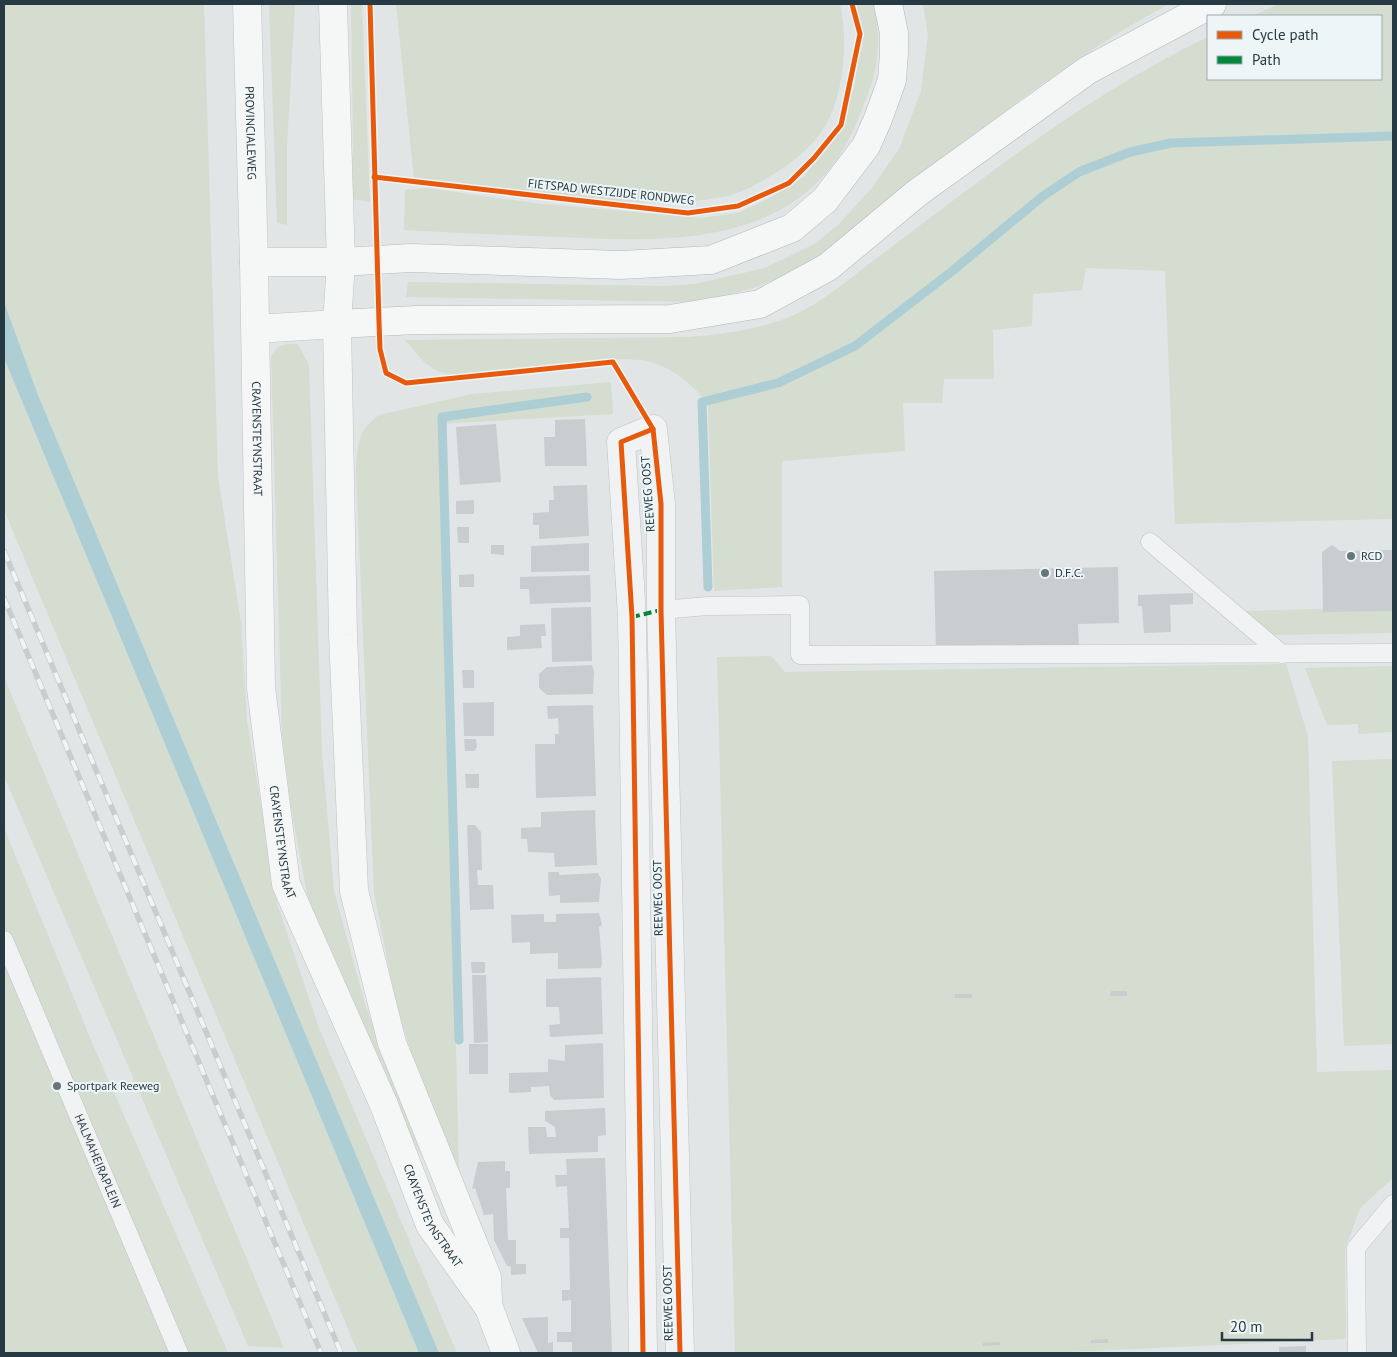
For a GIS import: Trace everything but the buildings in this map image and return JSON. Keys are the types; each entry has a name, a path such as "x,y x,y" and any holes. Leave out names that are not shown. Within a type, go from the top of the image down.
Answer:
{"main road":[{"name":"PROVINCIALEWEG","path":"246,4 256,329"},
{"path":"333,4 340,262 336,324"},
{"path":"254,262 340,262 411,258 621,265 711,260 792,228 825,200 866,146 878,120 892,80 894,33 888,4"},
{"path":"256,329 416,320 670,319 760,304 828,267 917,193 1088,70 1212,4"},
{"name":"CRAYENSTEYNSTRAAT","path":"336,324 343,634 354,892 392,1043 487,1277 489,1308"},
{"name":"CRAYENSTEYNSTRAAT","path":"256,329 261,688 286,884 384,1105 430,1226 489,1308 506,1353"}],"street":[{"name":"REEWEG OOST","path":"642,1353 632,617 621,442 653,429 661,504 661,610 680,1353"}],"lane":[{"path":"1150,542 1282,654"},
{"path":"661,610 708,606 800,605 800,655 1393,653"},
{"name":"HALMAHEIRAPLEIN","path":"4,940 179,1353"},
{"path":"1357,1353 1356,1248 1393,1204"}],"shaded area":[{"path":"4,4 204,4 218,477 241,622 247,721 278,906 319,1028 457,1353 439,1353 38,395 4,302"},
{"path":"269,4 295,4 287,146 287,225 277,223"},
{"path":"351,4 362,4 370,202 351,199 353,146"},
{"path":"396,4 840,4 844,28 841,77 833,111 824,128 812,143 790,163 774,174 732,195 689,202 621,201 544,195 414,179"},
{"path":"855,4 874,4 876,12 878,50 874,75 868,95 838,158 809,190 774,213 736,228 693,236 649,239 604,239 404,230 405,190 427,188 534,203 700,218 738,213 770,198 805,176 835,133 854,88 861,42"},
{"path":"923,4 1169,4 1109,39 1024,97 841,241 797,269 765,284 697,302 406,297 408,282 664,286 695,284 765,268 816,243 839,224 871,189 899,149 921,91 928,35"},
{"path":"1279,4 1393,4 1393,519 1175,524 1165,271 1086,268 1082,290 1033,294 1032,326 993,330 994,379 944,379 942,403 903,403 905,451 782,461 782,587 714,591 708,403 677,374 654,363 622,359 581,362 489,376 455,376 438,371 428,365 405,340 690,337 743,330 782,320 804,310 833,292 975,184 1069,117 1123,83 1207,37 1207,80 1382,80 1382,15 1254,15"},
{"path":"287,344 298,344 309,365 322,753 334,891 365,1004 423,1159 395,1107 328,956 307,894 291,808 282,734 271,356 278,347"},
{"path":"4,358 419,1353 358,1353 4,510"},
{"path":"611,382 613,414 438,424 443,498 459,1174 431,1113 397,1008 374,893 356,471 358,446 366,427 379,415 472,394"},
{"path":"1393,607 1393,633 1269,635 1242,611"},
{"path":"771,656 785,672 1286,664 1308,736 1317,1072 1393,1070 1393,1178 1360,1208 1345,1250 1346,1339 1048,1353 735,1353 717,657"},
{"path":"1393,666 1393,732 1358,734 1358,724 1327,725 1305,668"},
{"path":"4,677 284,1348 248,1346 4,776"},
{"path":"1393,759 1393,1044 1344,1046 1332,761"},
{"name":"Sportpark Reeweg","path":"4,828 94,1047 228,1353 4,1353"}],"water":[{"path":"4,302 38,395 439,1353 419,1353 4,358"}],"waterway":[{"path":"708,587 702,402 778,383 855,346 951,272 1043,196 1079,172 1130,152 1171,143 1393,136"},
{"path":"459,1040 442,417 587,397"}],"railway":[{"path":"4,551 341,1353"},
{"path":"4,598 321,1353"}],"marked path":[{"path":"632,617 661,610"}],"cycle path":[{"path":"370,4 380,349 386,373 406,383 613,362 653,429 661,504 661,610 680,1353"},
{"name":"FIETSPAD WESTZIJDE RONDWEG","path":"374,177 688,213 738,206 789,183 814,158 841,125 860,34 852,4"},
{"path":"643,1353 632,617 621,442 653,429"}],"place":[{"name":"RCD","path":"1351,556"},
{"name":"D.F.C.","path":"1045,573"},
{"name":"Sportpark Reeweg","path":"57,1086"}]}
